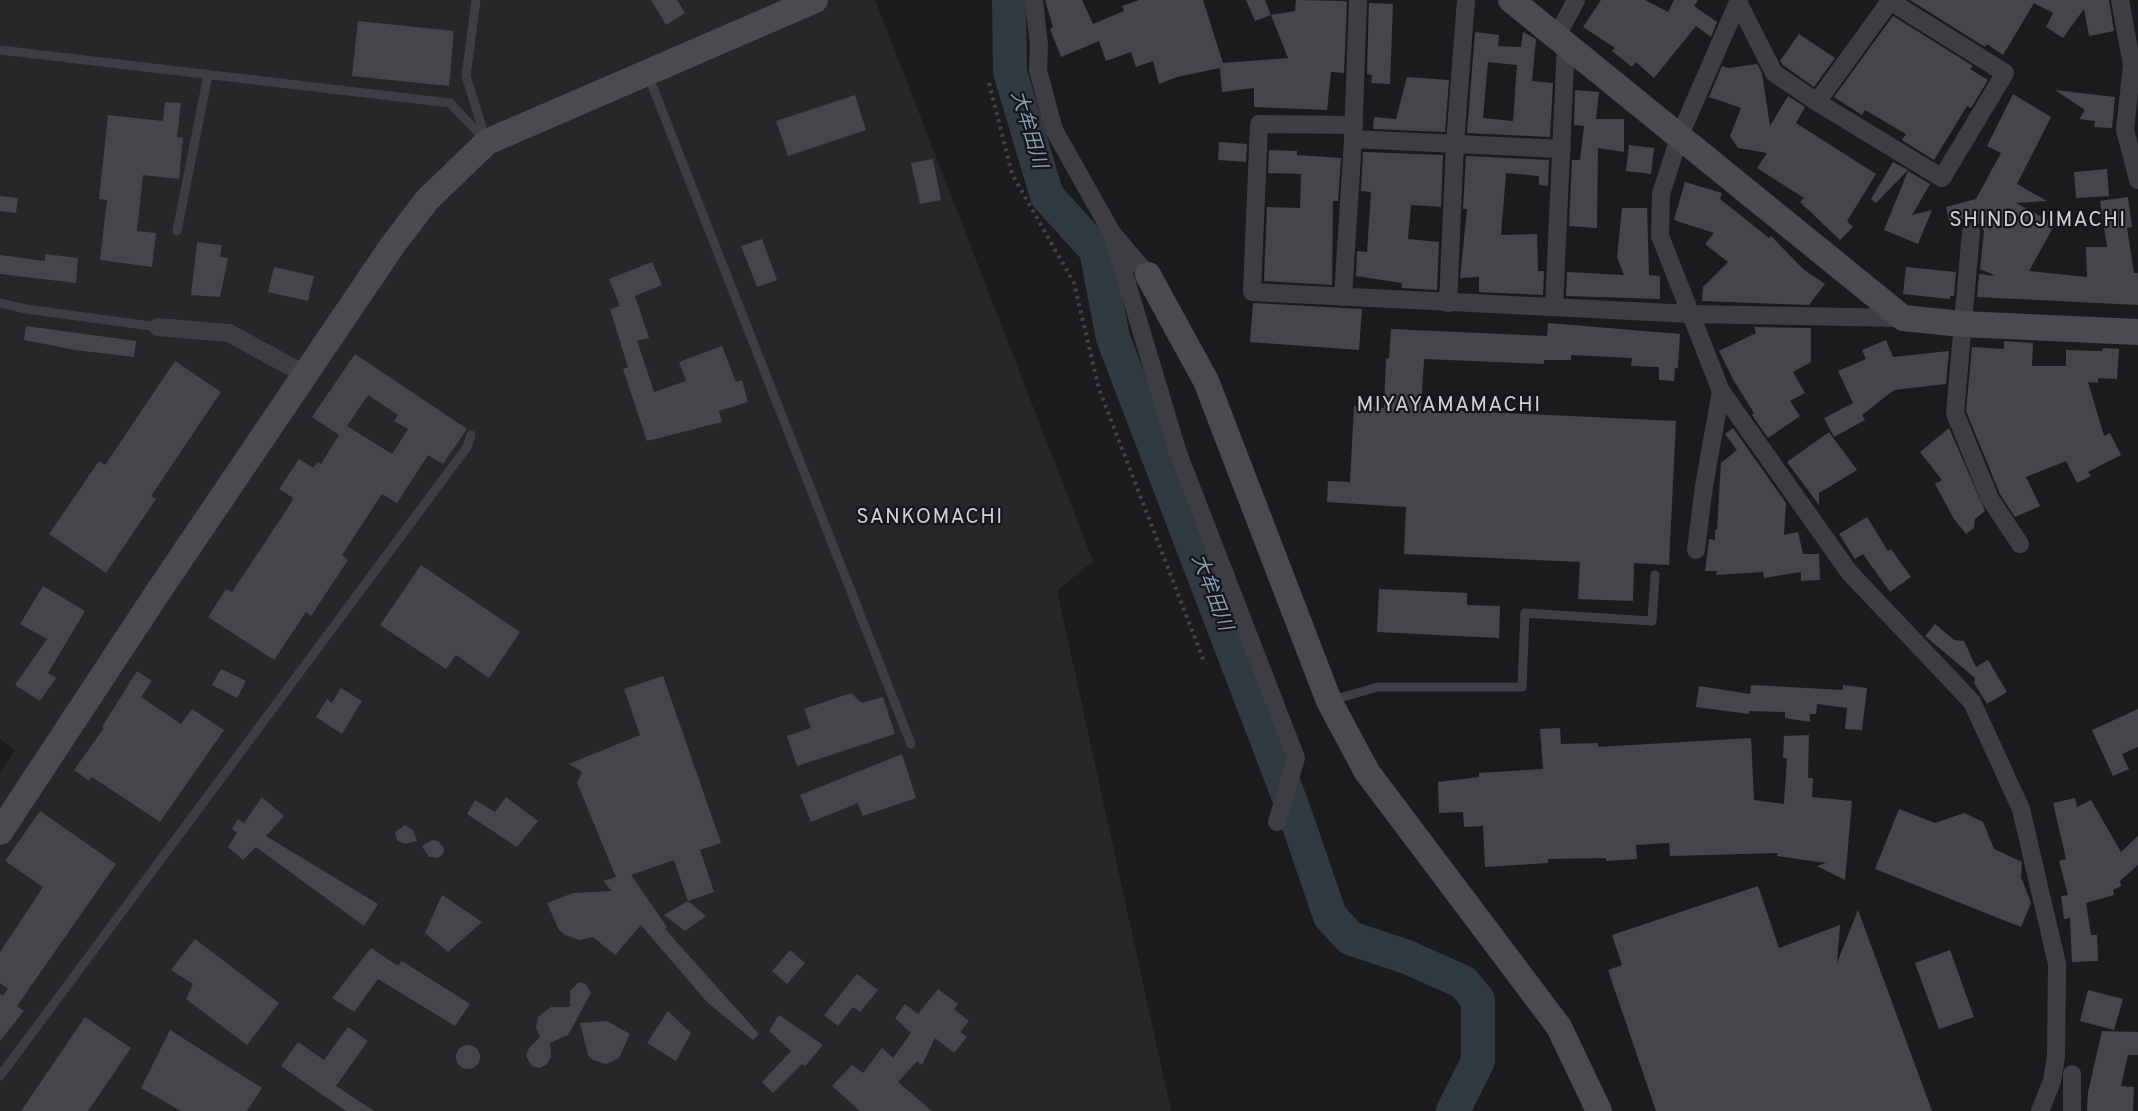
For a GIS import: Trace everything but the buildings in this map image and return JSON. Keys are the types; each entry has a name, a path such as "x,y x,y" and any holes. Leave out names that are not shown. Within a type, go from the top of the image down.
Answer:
{"street":[{"path":"0,832 392,246 427,200 487,142 815,0"},
{"path":"1034,0 1039,45 1038,70 1054,130 1112,233 1148,275 1206,381 1329,700 1367,772 1559,1027 1599,1111"},
{"path":"1343,297 1358,0"},
{"path":"1448,303 1455,143 1466,0"},
{"path":"1511,0 1903,318"},
{"path":"1554,307 1562,149 1562,40 1576,0"},
{"path":"2120,0 2132,64 2125,130 2138,180"},
{"path":"1739,1 1774,72 1817,102 1942,178 2005,73 1890,1 1817,102"},
{"path":"1739,1 1680,135 1661,194 1660,236 1721,391 1849,572 1972,702 2021,809 2057,964 2056,1057 2052,1081 2040,1111"},
{"path":"1562,149 1455,143 1259,124 1252,292 1691,314 1903,318 1962,324 2138,332"},
{"path":"1971,232 1955,413 1990,499 2020,544"},
{"path":"1112,233 1178,453 1296,758 1277,822"},
{"path":"158,327 229,333 306,375"},
{"path":"1696,550 1704,486 1721,391"},
{"path":"2072,1074 2072,1111"}],"lane":[{"path":"476,0 466,76 487,142"},
{"path":"0,50 450,103 487,142"},
{"path":"647,73 911,744"},
{"path":"177,231 208,75"},
{"path":"0,303 26,309 158,327"},
{"path":"0,1076 467,447 471,435"},
{"path":"1329,700 1378,687 1522,687 1525,613 1652,621 1655,575"}],"path":[{"path":"989,83 1012,174 1074,283 1099,389 1205,664"}],"shaded area":[{"path":"0,0 875,0 1093,561 1057,591 1171,1111 0,1111 0,773 15,750 0,739"}],"waterway":[{"name":"大牟田川","path":"1009,0 1010,72 1047,196 1096,250 1113,338 1293,808 1330,916 1350,938 1407,957 1463,982 1478,1000 1478,1061 1453,1111"}],"district":[{"name":"SHINDOJIMACHI","path":"2038,222"},
{"name":"MIYAYAMAMACHI","path":"1449,407"},
{"name":"SANKOMACHI","path":"930,519"}]}
